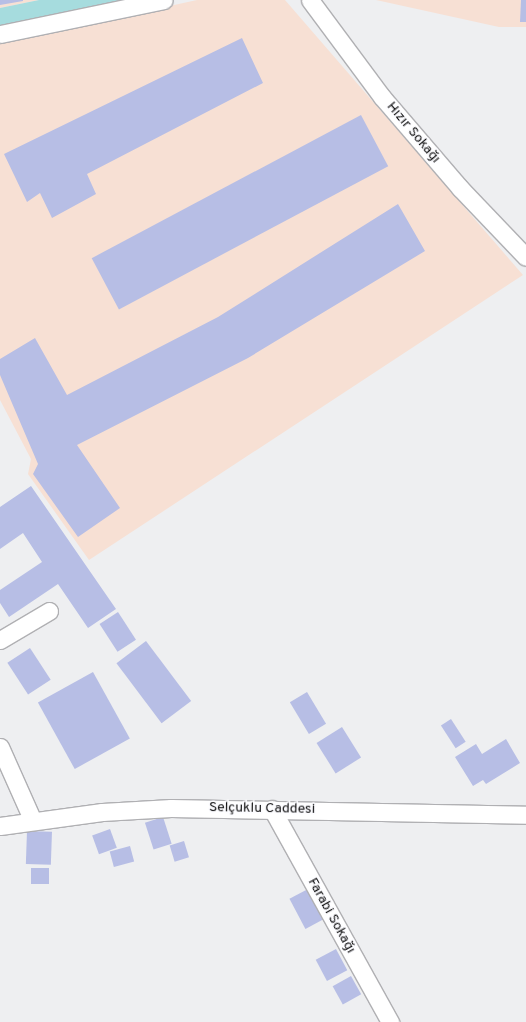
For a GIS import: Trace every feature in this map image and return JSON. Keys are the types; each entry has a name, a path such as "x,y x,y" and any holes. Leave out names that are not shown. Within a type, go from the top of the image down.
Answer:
{"street":[{"path":"0,34 164,0"},
{"name":"Hızır Sokağı","path":"310,0 396,114 526,257"},
{"path":"0,640 49,611"},
{"path":"0,747 33,821"},
{"name":"Selçuklu Caddesi","path":"0,826 33,821 171,808 526,815"},
{"name":"Farabi Sokağı","path":"272,809 390,1022"}],"shaded area":[{"path":"0,0 39,0 0,8"},
{"path":"197,0 285,0 523,275 89,560 28,474 31,459 0,400 0,43"},
{"path":"376,0 526,0 526,27 499,27"}],"water":[{"path":"39,0 124,0 0,26 0,8"}],"building":[{"path":"0,0 23,0 23,1 0,5"},
{"path":"521,0 526,0 526,22 520,22"},
{"path":"242,38 263,83 87,174 96,194 52,218 40,193 27,202 4,154"},
{"path":"361,115 388,166 119,309 92,258"},
{"path":"398,204 425,251 248,358 77,445 120,508 78,537 33,474 38,464 0,375 0,359 35,338 67,395 218,317"},
{"path":"31,486 116,609 88,628 58,584 9,617 0,603 0,590 42,562 23,533 0,549 0,507"},
{"path":"118,612 136,640 118,652 100,624"},
{"path":"146,641 191,701 162,723 116,663"},
{"path":"30,648 51,680 28,695 7,663"},
{"path":"93,672 130,738 75,769 38,703"},
{"path":"307,692 326,724 309,734 290,702"},
{"path":"451,719 466,742 456,748 441,726"},
{"path":"342,727 361,758 336,773 317,743"},
{"path":"506,739 520,763 486,784 483,780 473,786 455,757 476,744 482,754"},
{"path":"163,817 172,844 154,850 145,823"},
{"path":"110,829 117,848 99,854 92,835"},
{"path":"27,831 52,832 51,865 26,864"},
{"path":"184,841 189,857 175,862 170,845"},
{"path":"130,846 134,861 114,867 110,851"},
{"path":"31,868 49,868 49,884 31,884"},
{"path":"308,889 324,919 305,929 289,899"},
{"path":"336,949 347,970 327,981 316,960"},
{"path":"351,976 361,994 343,1005 333,986"}]}
